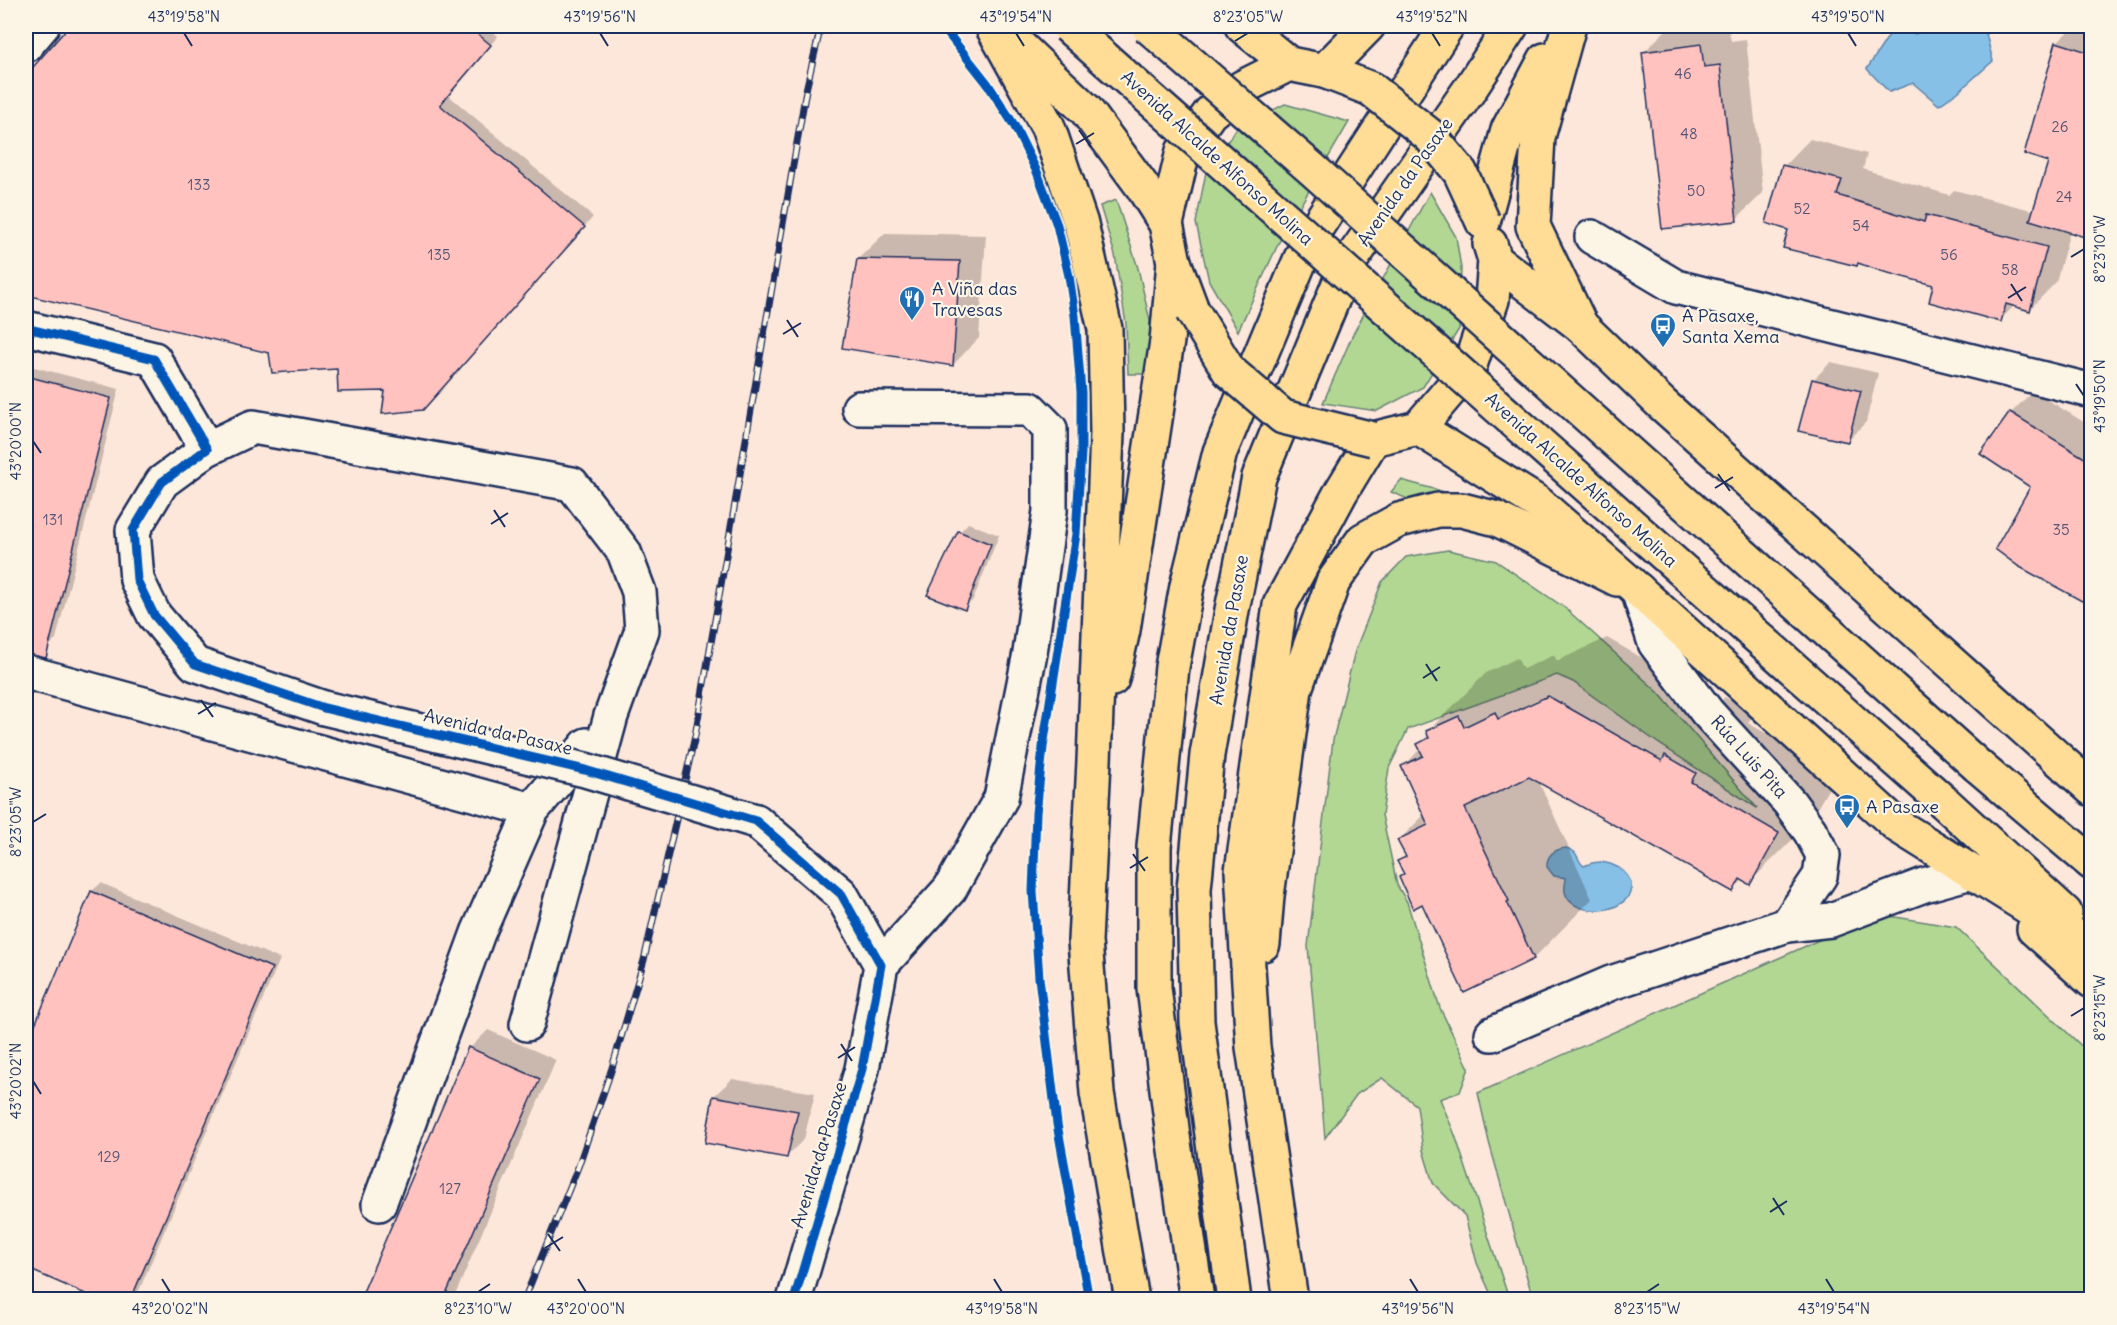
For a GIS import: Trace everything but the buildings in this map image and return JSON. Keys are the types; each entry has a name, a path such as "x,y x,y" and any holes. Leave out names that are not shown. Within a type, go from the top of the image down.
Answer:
{"main road":[{"path":"992,26 1048,127 1081,224 1105,329 1107,433 1085,941 1097,1093 1131,1296"},
{"path":"998,26 1086,110 1142,186 1166,224 1174,262 1192,310 1229,371 1283,417 1373,439 1418,428 1469,368 1492,300 1495,260 1483,222 1460,172 1429,135 1371,89 1324,71 1288,64 1242,26"},
{"name":"Avenida Alcalde Alfonso Molina","path":"1068,26 1945,803 2091,937"},
{"path":"1148,26 1312,169 1978,766 2091,863"},
{"path":"1324,71 1368,26"},
{"path":"1197,1299 1154,988 1154,847 1172,667 1187,586 1220,452 1309,239 1447,26"},
{"name":"Avenida da Pasaxe","path":"1234,1299 1197,1023 1194,889 1207,755 1232,610 1259,477 1346,267 1511,26"},
{"path":"1483,222 1508,130 1563,26"},
{"path":"1569,26 1538,138 1533,226 1581,326"},
{"path":"1166,224 1183,152 1210,113 1243,87 1288,64"},
{"path":"1495,260 1581,326 1662,404 2091,789"},
{"path":"1094,761 1123,630 1167,341 1174,262"},
{"path":"1418,428 1538,503 1638,590 1898,826 2091,947"},
{"path":"1291,1299 1253,1047 1242,871 1280,605 1341,492 1373,439"},
{"path":"1253,1047 1267,896 1295,689 1333,582 1363,540 1399,520 1438,510 1462,510 1497,519 1638,590"},
{"path":"1907,625 2091,807"},
{"path":"1971,872 2091,981"}],"street":[{"path":"26,45 42,26"},
{"path":"1592,237 1676,287 2091,391"},
{"path":"26,328 154,359 207,449"},
{"path":"859,408 1030,409 1050,429 1050,511 1030,653 1002,798 950,889 880,965"},
{"name":"Avenida da Pasaxe","path":"527,1024 611,717 642,630 639,592 624,552 572,484 253,427 207,449 162,482 133,530 137,580 154,615 195,664 324,708 585,770 756,821 841,894 880,965 862,1069 794,1299"},
{"name":"Rúa Luis Pita","path":"1638,590 1655,643 1707,711 1789,802 1810,831 1822,855 1820,876 1787,925"},
{"path":"26,672 532,810"},
{"path":"379,1204 478,933 532,810 611,717"},
{"path":"1492,1034 1611,983 1787,925 1831,920 1924,885 1971,872"}],"green space":[{"path":"1285,104 1349,122 1279,242 1238,331 1209,281 1196,223 1206,172 1237,128"},
{"path":"1430,192 1456,237 1461,268 1459,329 1423,387 1377,411 1323,403 1353,334"},
{"path":"1116,200 1138,268 1150,321 1149,374 1128,374 1126,324 1115,255 1100,206"},
{"path":"1401,480 1452,494 1410,500 1391,492"},
{"path":"1448,550 1496,561 1565,608 1658,692 1757,808 1658,743 1573,682 1557,675 1408,729 1389,768 1382,815 1397,885 1407,902 1440,1008 1469,1068 1460,1092 1440,1099 1455,1135 1509,1299 1493,1299 1477,1263 1465,1216 1433,1183 1423,1150 1417,1106 1382,1078 1357,1094 1325,1138 1308,946 1333,740 1355,651 1382,582 1406,557"},
{"path":"1877,914 1956,927 2091,1055 2091,1299 1533,1299 1489,1142 1478,1093"}],"water":[{"path":"1895,26 1915,34 1940,26 1978,26 1986,34 1993,61 1958,92 1939,105 1913,83 1889,92 1867,69"},
{"path":"1566,848 1574,851 1584,866 1597,862 1611,864 1623,871 1631,882 1630,893 1624,901 1614,907 1590,910 1570,901 1565,892 1566,878 1554,876 1547,867 1552,853"}],"railway":[{"path":"524,1300 578,1167 612,1068 644,960 695,736 806,90 821,26"}],"cycle path":[{"path":"942,26 987,83 1014,125 1037,172 1057,225 1069,276 1075,316 1081,392 1081,453 1076,534 1043,747 1036,813 1033,891 1039,978 1057,1124 1089,1300"},
{"path":"26,328 154,359 207,449 162,482 133,530 137,580 154,615 195,664 324,708 585,770 756,821 841,894 881,965 862,1069 794,1300"}],"place":[{"name":"A Viña das Travesas","path":"912,322"},
{"name":"A Pasaxe, Santa Xema","path":"1663,349"},
{"name":"A Pasaxe","path":"1847,830"}]}
